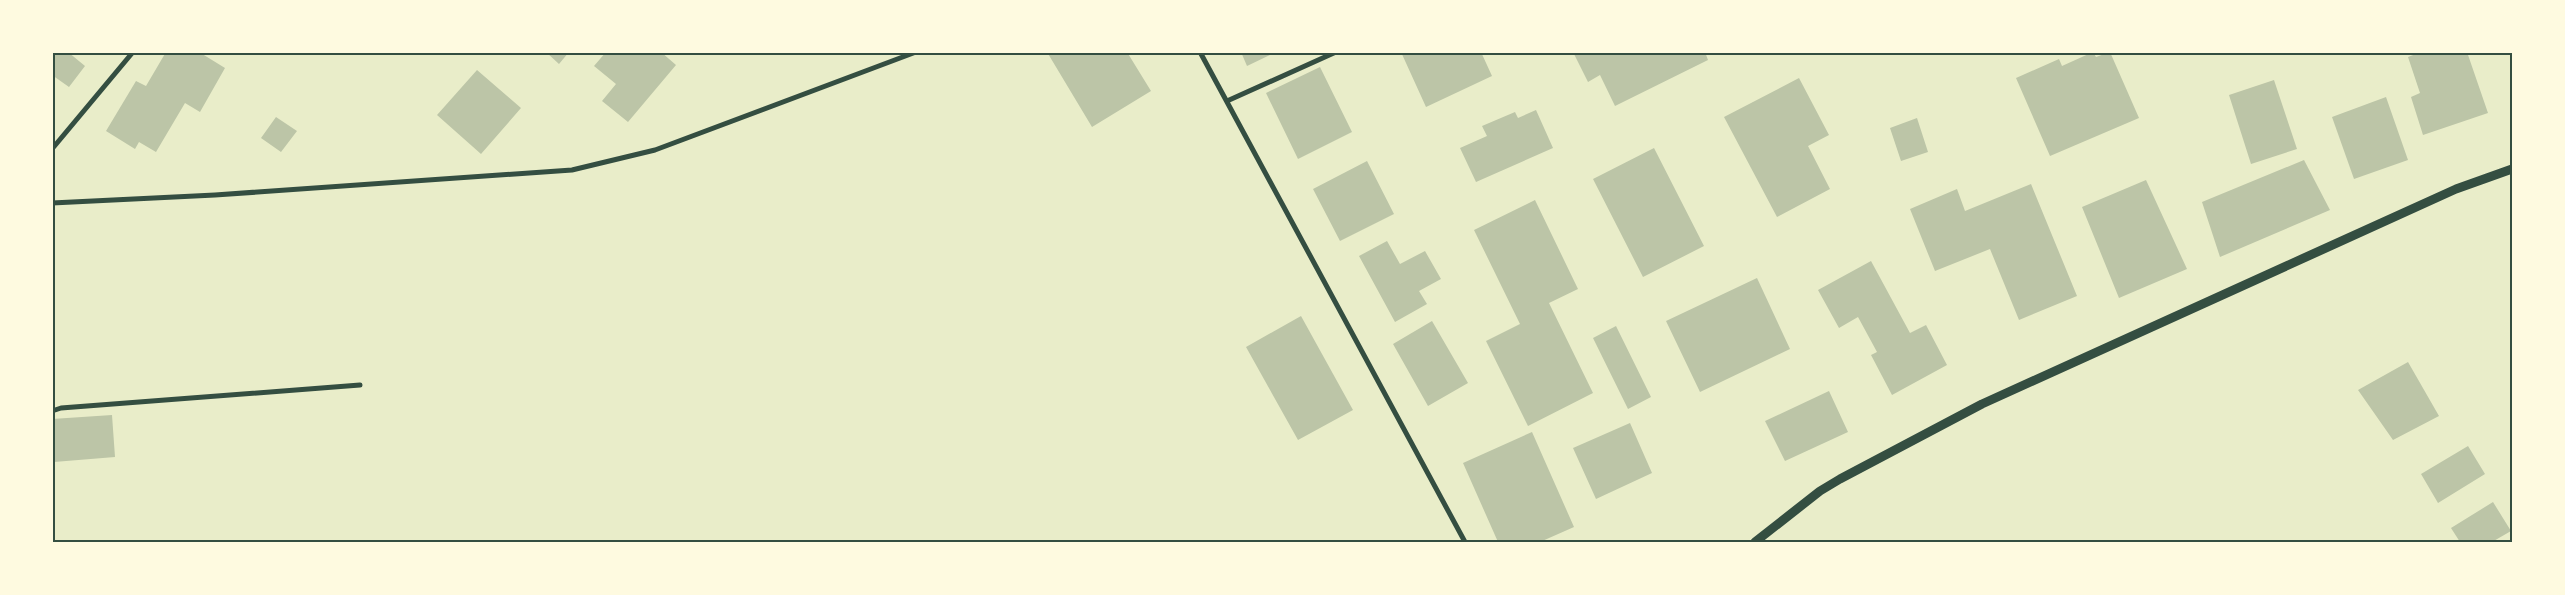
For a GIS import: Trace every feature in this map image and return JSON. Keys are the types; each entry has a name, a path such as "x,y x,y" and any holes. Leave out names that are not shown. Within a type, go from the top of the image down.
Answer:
{"street":[{"path":"52,149 133,52"},
{"path":"52,203 264,192 572,170 655,150 916,52"},
{"path":"1200,52 1465,542"},
{"path":"1227,101 1336,52"},
{"path":"1755,542 1778,522 1840,479 1982,404 2456,189 2512,169"},
{"path":"52,411 61,408 360,385"}],"building":[{"path":"52,52 68,52 85,66 69,87 52,75"},
{"path":"166,52 199,52 225,68 200,112 185,103 156,152 139,142 135,149 106,131 136,81 146,86"},
{"path":"546,52 569,52 559,64"},
{"path":"606,52 661,52 676,65 628,122 602,101 616,84 594,66"},
{"path":"1047,52 1127,52 1151,91 1092,127"},
{"path":"1241,52 1276,52 1247,66"},
{"path":"1401,52 1481,52 1492,76 1426,107"},
{"path":"1573,52 1705,52 1708,60 1615,106 1600,75 1588,82"},
{"path":"2093,52 2096,57 2110,52 2139,118 2050,156 2016,78 2059,59 2062,66"},
{"path":"2421,52 2467,52 2488,113 2423,135 2411,97 2420,93 2408,57"},
{"path":"1320,67 1352,132 1298,159 1266,93"},
{"path":"477,70 521,108 481,154 437,115"},
{"path":"1799,78 1829,135 1808,146 1830,189 1777,217 1724,117"},
{"path":"2274,80 2297,149 2251,164 2229,95"},
{"path":"2386,97 2408,160 2354,179 2332,117"},
{"path":"1536,110 1553,148 1476,182 1460,148 1487,136 1482,126 1515,112 1518,118"},
{"path":"276,117 297,131 281,152 261,138"},
{"path":"1917,118 1928,152 1901,161 1890,128"},
{"path":"1654,148 1704,246 1643,277 1593,179"},
{"path":"2304,160 2330,210 2220,257 2202,202"},
{"path":"1367,161 1394,214 1340,241 1313,189"},
{"path":"2146,180 2187,269 2119,298 2082,207"},
{"path":"2031,184 2077,296 2019,320 1990,249 1935,271 1910,209 1957,189 1965,211"},
{"path":"1535,200 1578,289 1549,303 1593,393 1528,426 1486,341 1520,324 1474,230"},
{"path":"1387,241 1400,264 1425,251 1441,279 1419,291 1427,304 1395,322 1359,256"},
{"path":"1871,261 1910,333 1926,325 1947,365 1892,395 1871,355 1877,352 1858,317 1839,328 1818,290"},
{"path":"1757,278 1790,349 1700,392 1666,321"},
{"path":"1301,316 1353,410 1298,440 1246,347"},
{"path":"1432,321 1468,383 1428,406 1393,344"},
{"path":"1616,326 1651,397 1628,409 1593,338"},
{"path":"2408,362 2439,416 2393,440 2358,390"},
{"path":"1829,391 1848,432 1785,461 1765,421"},
{"path":"112,415 115,457 54,462 52,419"},
{"path":"1630,423 1652,473 1596,499 1573,448"},
{"path":"1532,432 1574,527 1540,542 1498,542 1463,463"},
{"path":"2468,446 2485,474 2438,503 2421,474"},
{"path":"2493,502 2511,531 2492,542 2460,542 2451,528"}]}
